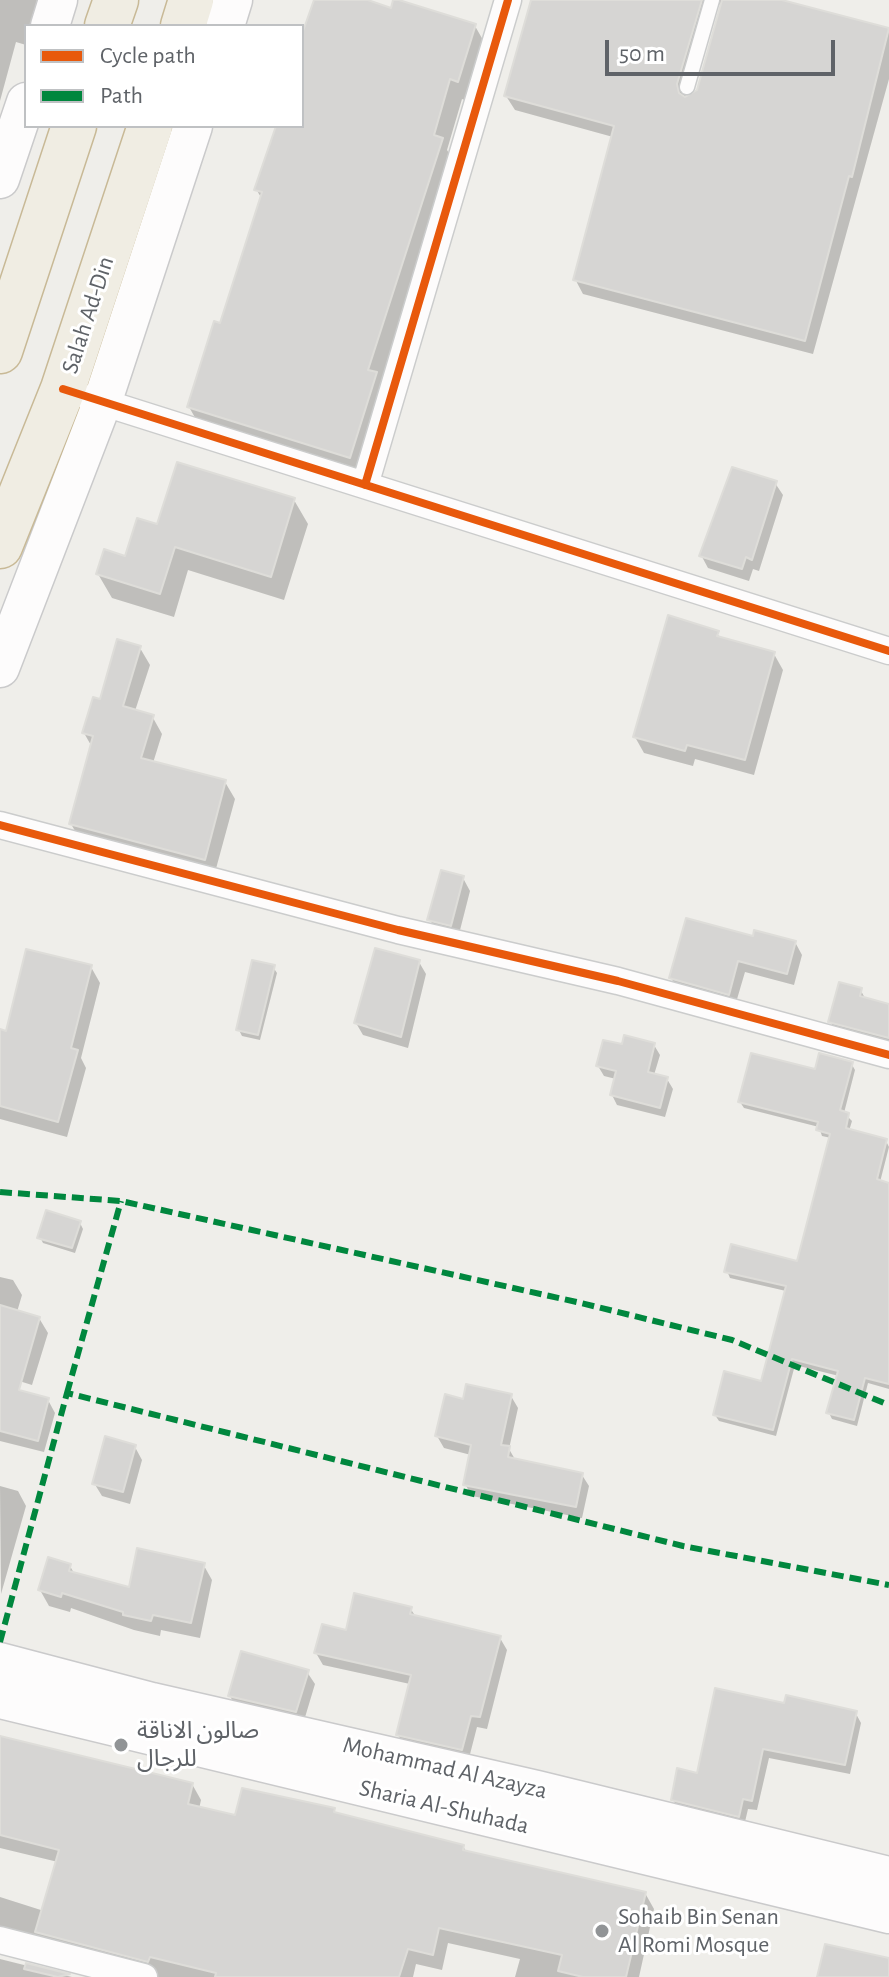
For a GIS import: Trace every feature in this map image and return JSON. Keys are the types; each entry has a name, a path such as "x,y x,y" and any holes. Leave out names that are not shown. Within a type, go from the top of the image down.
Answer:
{"highway":[{"path":"108,24 116,0"},
{"path":"184,24 191,0"},
{"path":"0,351 73,128"},
{"name":"Salah Ad-Din","path":"0,546 82,396 149,128"}],"main road":[{"path":"51,24 58,0"},
{"path":"226,24 233,0"},
{"path":"0,179 24,108"},
{"path":"0,668 82,396 192,128"},
{"name":"Mohammad Al Azayza","path":"0,1662 152,1702 447,1768 889,1876"},
{"name":"Sharia Al-Shuhada","path":"0,1699 889,1914"}],"street":[{"path":"365,485 508,0"},
{"path":"82,396 889,651"},
{"path":"0,825 398,930 618,981 889,1055"},
{"path":"0,1940 144,1977"}],"lane":[{"path":"687,87 712,0"}],"building":[{"path":"314,0 368,0 391,8 393,0 399,0 476,24 458,82 450,79 434,135 443,138 368,370 377,372 350,458 187,407 214,321 220,323 262,192 254,190 275,128 304,128 304,28"},
{"path":"531,0 702,0 677,84 679,93 685,97 697,90 722,0 782,0 889,28 852,177 849,176 805,341 573,280 614,126 504,96"},
{"path":"177,462 295,498 271,577 175,547 160,594 96,574 104,549 125,556 137,518 157,524"},
{"path":"732,467 777,481 752,560 746,557 742,569 699,556"},
{"path":"668,615 719,631 717,636 775,652 745,760 687,745 685,751 633,737"},
{"path":"117,639 141,646 123,706 154,715 141,758 226,780 205,860 69,824 93,736 82,733 93,697 100,699"},
{"path":"441,870 464,876 451,926 427,920"},
{"path":"686,918 753,936 754,930 796,941 787,974 738,961 729,995 669,978"},
{"path":"375,948 420,960 401,1037 354,1023"},
{"path":"26,949 92,965 71,1048 78,1050 58,1122 0,1106 0,1029 6,1031"},
{"path":"252,960 275,965 258,1035 236,1030"},
{"path":"839,982 862,988 860,996 889,1004 889,1038 828,1022"},
{"path":"624,1035 655,1043 648,1072 668,1077 660,1108 610,1095 616,1071 596,1066 603,1040 622,1044"},
{"path":"751,1053 815,1069 819,1053 853,1062 840,1110 849,1113 846,1128 887,1139 877,1179 889,1183 889,1384 865,1378 854,1420 826,1413 838,1371 792,1359 773,1430 713,1415 724,1371 761,1381 786,1286 724,1272 731,1244 797,1261 830,1134 816,1130 818,1122 738,1102"},
{"path":"46,1210 81,1221 72,1248 37,1238"},
{"path":"0,1305 40,1317 19,1390 49,1398 38,1441 0,1431"},
{"path":"466,1384 512,1394 501,1445 510,1446 508,1457 583,1473 576,1507 463,1485 471,1445 435,1436 445,1394 463,1399"},
{"path":"105,1436 136,1445 123,1492 92,1484"},
{"path":"137,1548 205,1563 191,1623 153,1615 151,1621 123,1615 123,1612 62,1593 61,1597 38,1590 48,1557 71,1564 69,1571 129,1587"},
{"path":"354,1593 412,1607 410,1614 501,1636 480,1717 471,1716 462,1750 396,1735 411,1675 314,1653 322,1624 346,1630"},
{"path":"241,1651 309,1670 296,1712 228,1696"},
{"path":"715,1688 784,1703 786,1695 857,1711 845,1765 763,1749 752,1801 743,1799 739,1817 671,1800 677,1768 697,1773"},
{"path":"0,1736 193,1783 188,1804 235,1815 242,1788 335,1808 334,1812 464,1845 463,1850 646,1892 626,1977 583,1977 558,1971 562,1955 439,1928 433,1955 408,1949 399,1977 215,1977 216,1973 150,1957 148,1962 35,1932 59,1850 0,1835"},
{"path":"825,1944 889,1958 889,1977 817,1977"},
{"path":"26,1963 70,1974 58,1977 24,1969"}],"marked path":[{"path":"0,1192 121,1201 581,1303 732,1340 889,1405"},
{"path":"67,1393 121,1201"},
{"path":"0,1642 67,1393 683,1546 889,1585"}],"cycle path":[{"path":"365,485 508,0"},
{"path":"63,389 889,651"},
{"path":"0,825 398,930 618,981 889,1055"}],"place":[{"name":"صالون الاناقة للرجال","path":"121,1745"},
{"name":"Sohaib Bin Senan Al Romi Mosque","path":"602,1931"}]}
